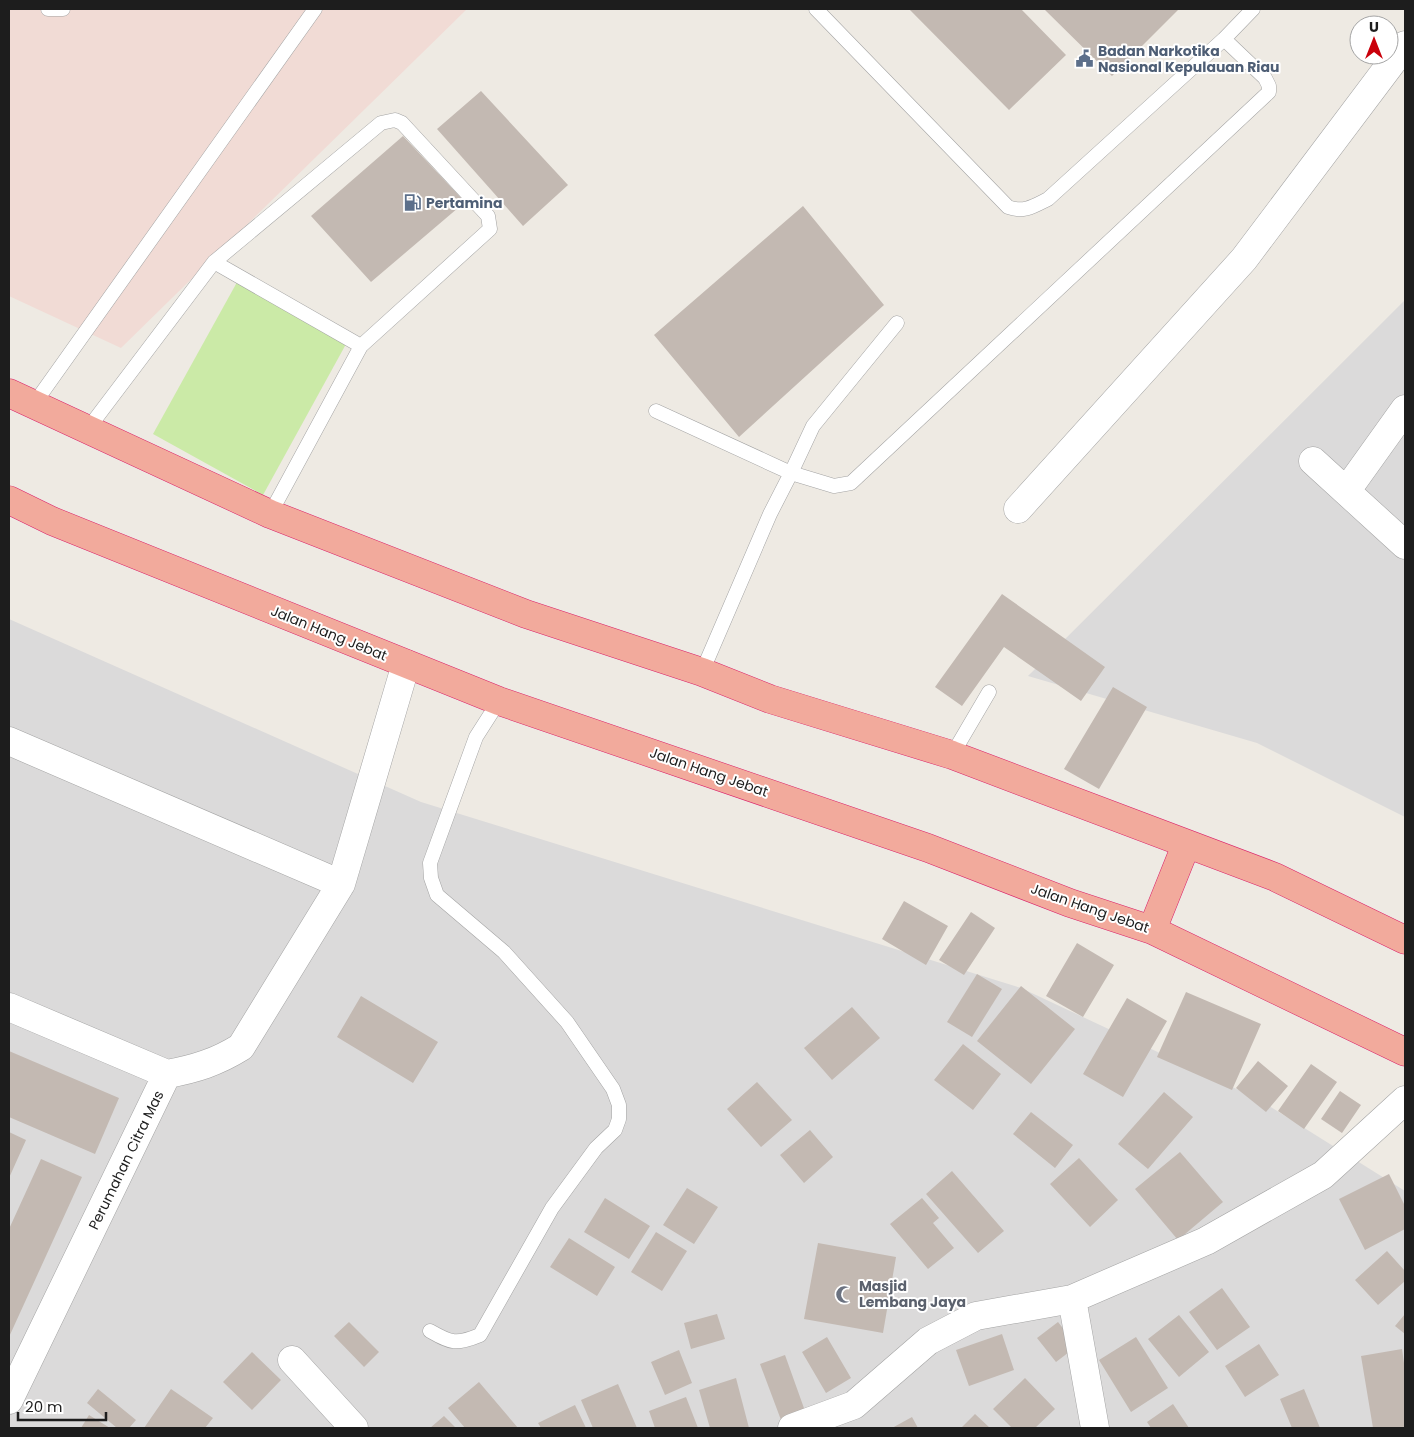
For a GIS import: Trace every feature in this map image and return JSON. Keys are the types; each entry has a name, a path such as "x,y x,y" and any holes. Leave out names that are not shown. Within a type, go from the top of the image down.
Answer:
{"highway":[{"path":"9,393 270,514 526,614 702,672 770,699 952,755 1186,845 1275,876 1405,940"},
{"name":"Jalan Hang Jebat","path":"9,500 52,521 499,701 918,845 1070,903 1152,930 1405,1052"},
{"path":"1152,930 1186,845"}],"street":[{"path":"1018,509 1244,259 1405,45"},
{"path":"1347,490 1405,409"},
{"path":"1313,461 1347,490 1405,545"},
{"path":"167,1074 198,1068 225,1057 241,1047 342,884 406,664"},
{"path":"9,740 342,884"},
{"name":"Perumahan Citra Mas","path":"9,1007 167,1074 9,1400"},
{"path":"792,1428 854,1405 928,1341 976,1316 1072,1298 1206,1241 1323,1175 1405,1100"},
{"path":"1072,1298 1095,1428"},
{"path":"292,1360 354,1428"}],"lane":[{"path":"48,9 62,9"},
{"path":"34,404 315,9"},
{"path":"816,9 1008,208 1016,210 1025,210 1048,199 1224,39 1253,9"},
{"path":"656,411 790,473 834,486 851,482 1269,92 1269,86 1265,78 1224,39"},
{"path":"87,430 214,262 381,123 395,120 402,123 488,216 490,229 361,346 270,514"},
{"path":"214,262 361,346"},
{"path":"702,672 770,514 813,426 897,322"},
{"path":"952,755 989,692"},
{"path":"430,1331 450,1342 464,1342 480,1335 552,1208 596,1148 615,1130 619,1119 619,1105 613,1089 567,1022 504,952 437,895 431,878 430,864 476,737 499,701"}],"shaded area":[{"path":"9,9 467,9 121,348 9,296"},
{"path":"1405,300 1405,817 1257,743 1028,676"},
{"path":"9,619 421,802 1021,988 1258,1099 1405,1191 1405,1428 9,1428"}],"green space":[{"path":"241,275 351,335 263,495 153,434"}],"building":[{"path":"909,9 1021,9 1066,55 1009,110"},
{"path":"1044,9 1179,9 1112,76"},
{"path":"481,91 568,185 523,226 437,129"},
{"path":"403,136 465,202 371,282 311,216"},
{"path":"803,206 884,305 739,437 654,335"},
{"path":"1002,594 1105,667 1081,701 1004,647 962,706 935,687"},
{"path":"1113,687 1147,707 1099,789 1064,769"},
{"path":"904,901 948,926 926,965 882,939"},
{"path":"971,912 995,928 964,975 939,960"},
{"path":"1077,943 1114,965 1083,1017 1046,996"},
{"path":"977,974 1002,989 972,1037 947,1022"},
{"path":"1021,986 1075,1029 1031,1084 977,1041"},
{"path":"1186,992 1261,1024 1232,1090 1157,1057"},
{"path":"361,996 438,1042 413,1083 337,1037"},
{"path":"1127,998 1167,1021 1123,1097 1083,1074"},
{"path":"852,1007 880,1038 832,1080 804,1048"},
{"path":"963,1044 1001,1074 973,1110 934,1080"},
{"path":"9,1051 119,1098 95,1154 9,1117"},
{"path":"1258,1061 1288,1086 1266,1112 1236,1088"},
{"path":"1311,1064 1337,1082 1304,1129 1278,1111"},
{"path":"757,1082 792,1120 761,1147 727,1109"},
{"path":"1340,1091 1361,1105 1342,1133 1321,1119"},
{"path":"1164,1092 1193,1117 1148,1169 1118,1144"},
{"path":"1031,1112 1073,1145 1055,1168 1013,1134"},
{"path":"810,1130 833,1157 804,1183 780,1155"},
{"path":"9,1132 26,1140 9,1178"},
{"path":"1180,1152 1223,1202 1178,1240 1135,1189"},
{"path":"1079,1158 1118,1200 1090,1227 1050,1184"},
{"path":"41,1159 82,1177 9,1337 9,1229"},
{"path":"952,1171 1004,1231 978,1253 926,1194"},
{"path":"1389,1174 1405,1206 1405,1229 1365,1250 1339,1199"},
{"path":"687,1188 718,1207 694,1244 663,1225"},
{"path":"605,1198 650,1226 629,1259 584,1232"},
{"path":"922,1198 939,1218 933,1223 954,1248 928,1269 890,1224"},
{"path":"656,1232 687,1251 662,1291 631,1272"},
{"path":"569,1238 615,1267 597,1296 550,1267"},
{"path":"818,1243 896,1257 883,1333 804,1319"},
{"path":"1387,1251 1405,1271 1405,1281 1378,1305 1355,1280"},
{"path":"1222,1288 1250,1327 1217,1350 1189,1312"},
{"path":"717,1314 725,1339 691,1349 684,1323"},
{"path":"1405,1314 1405,1334 1395,1326"},
{"path":"1179,1315 1209,1352 1179,1377 1148,1339"},
{"path":"349,1322 379,1352 364,1367 334,1336"},
{"path":"1058,1322 1077,1346 1056,1362 1037,1338"},
{"path":"1002,1334 1014,1370 969,1386 956,1350"},
{"path":"827,1337 851,1378 826,1393 802,1352"},
{"path":"1136,1337 1168,1388 1131,1412 1099,1360"},
{"path":"1259,1344 1279,1375 1245,1397 1225,1366"},
{"path":"1402,1349 1405,1370 1405,1428 1373,1428 1361,1356"},
{"path":"679,1350 692,1383 665,1395 651,1362"},
{"path":"252,1352 281,1380 252,1410 223,1382"},
{"path":"785,1355 805,1411 781,1420 760,1364"},
{"path":"736,1378 749,1428 710,1428 699,1390"},
{"path":"1025,1378 1055,1409 1035,1428 1012,1428 993,1409"},
{"path":"479,1382 518,1428 465,1428 448,1408"},
{"path":"618,1384 637,1428 593,1428 581,1400"},
{"path":"98,1389 136,1420 129,1428 117,1428 87,1403"},
{"path":"171,1389 213,1418 205,1428 144,1428"},
{"path":"1304,1389 1320,1428 1292,1428 1280,1399"},
{"path":"686,1397 698,1428 655,1428 649,1411"},
{"path":"1173,1404 1189,1428 1151,1428 1147,1422"},
{"path":"575,1405 586,1428 541,1428 538,1423"},
{"path":"975,1414 990,1428 961,1428"},
{"path":"89,1415 110,1428 81,1428"},
{"path":"444,1416 456,1428 430,1428"},
{"path":"912,1417 918,1428 892,1428"}],"place":[{"name":"Badan Narkotika Nasional Kepulauan Riau","path":"1084,59"},
{"name":"Pertamina","path":"412,203"},
{"name":"Masjid Lembang Jaya","path":"845,1294"}]}
